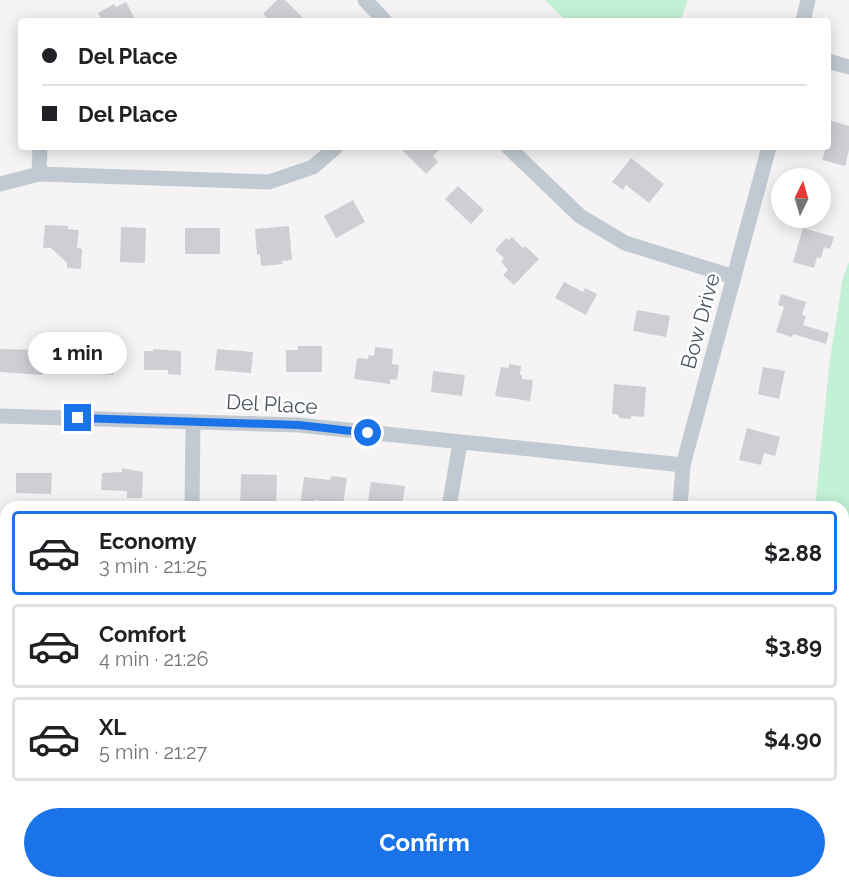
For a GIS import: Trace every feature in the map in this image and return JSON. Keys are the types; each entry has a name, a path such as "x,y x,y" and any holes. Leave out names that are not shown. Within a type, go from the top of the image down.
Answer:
{"street":[{"path":"365,0 382,18"},
{"path":"804,18 808,0"},
{"path":"831,62 849,67"},
{"path":"39,174 40,150"},
{"path":"0,184 39,174 268,182 313,167 333,150"},
{"path":"511,150 580,216 625,243 734,277"},
{"name":"Bow Drive","path":"680,501 683,465 768,150"},
{"name":"Del Place","path":"0,416 299,425 683,465"},
{"path":"192,501 193,422"},
{"path":"450,501 460,443"}],"green space":[{"path":"545,0 688,0 681,18 563,18"},
{"path":"849,262 849,501 816,501 830,359 843,277"}],"building":[{"path":"277,0 285,0 303,18 267,18 263,14"},
{"path":"126,2 134,18 100,18 98,13 114,4 116,7"},
{"path":"831,121 849,126 849,150 845,166 822,160 825,150 831,150"},
{"path":"402,150 439,150 433,156 438,162 426,174"},
{"path":"631,158 664,184 649,203 626,185 623,190 612,182"},
{"path":"458,186 484,210 471,224 445,199"},
{"path":"353,200 365,222 336,238 324,216"},
{"path":"45,225 68,226 68,229 79,230 77,248 82,249 81,269 67,268 67,263 51,248 43,248"},
{"path":"289,226 292,260 282,261 283,264 261,266 260,254 257,255 255,229"},
{"path":"121,227 146,228 145,263 120,262"},
{"path":"185,228 220,228 220,254 185,254"},
{"path":"803,228 834,237 830,249 824,247 821,258 817,257 814,268 793,262"},
{"path":"512,237 539,259 514,285 503,275 508,270 501,262 504,258 495,250 506,238 509,240"},
{"path":"564,282 583,292 585,288 597,294 586,315 555,298"},
{"path":"781,294 806,302 802,315 806,316 803,325 829,333 826,344 793,334 792,337 776,332 784,307 778,305"},
{"path":"637,310 670,316 666,337 633,331"},
{"path":"84,337 98,337 98,343 104,343 104,351 114,351 113,375 69,371 70,350 82,350"},
{"path":"298,346 322,346 322,372 286,372 286,350 298,350"},
{"path":"375,347 393,349 392,364 399,365 397,380 390,379 390,384 354,379 357,358 368,359 369,355 374,356"},
{"path":"0,349 37,350 37,357 43,358 43,375 0,372"},
{"path":"153,349 181,351 181,375 168,374 168,370 144,370 144,351 153,351"},
{"path":"217,349 253,352 251,373 215,370"},
{"path":"509,364 521,366 522,379 533,380 530,401 495,396 501,367 509,368"},
{"path":"763,367 785,371 779,399 758,394"},
{"path":"433,371 465,375 462,396 431,392"},
{"path":"614,384 646,387 644,417 620,418 617,414 612,414"},
{"path":"747,428 780,437 775,456 764,453 761,465 739,460"},
{"path":"122,468 143,472 142,498 127,498 127,491 101,490 102,473 122,472"},
{"path":"16,473 52,473 51,494 16,493"},
{"path":"241,474 277,475 276,501 240,501"},
{"path":"331,476 347,478 343,501 301,501 304,477 330,480"},
{"path":"371,482 405,486 403,501 368,501"}],"route":[{"path":"78,418 299,425 368,433"}]}
